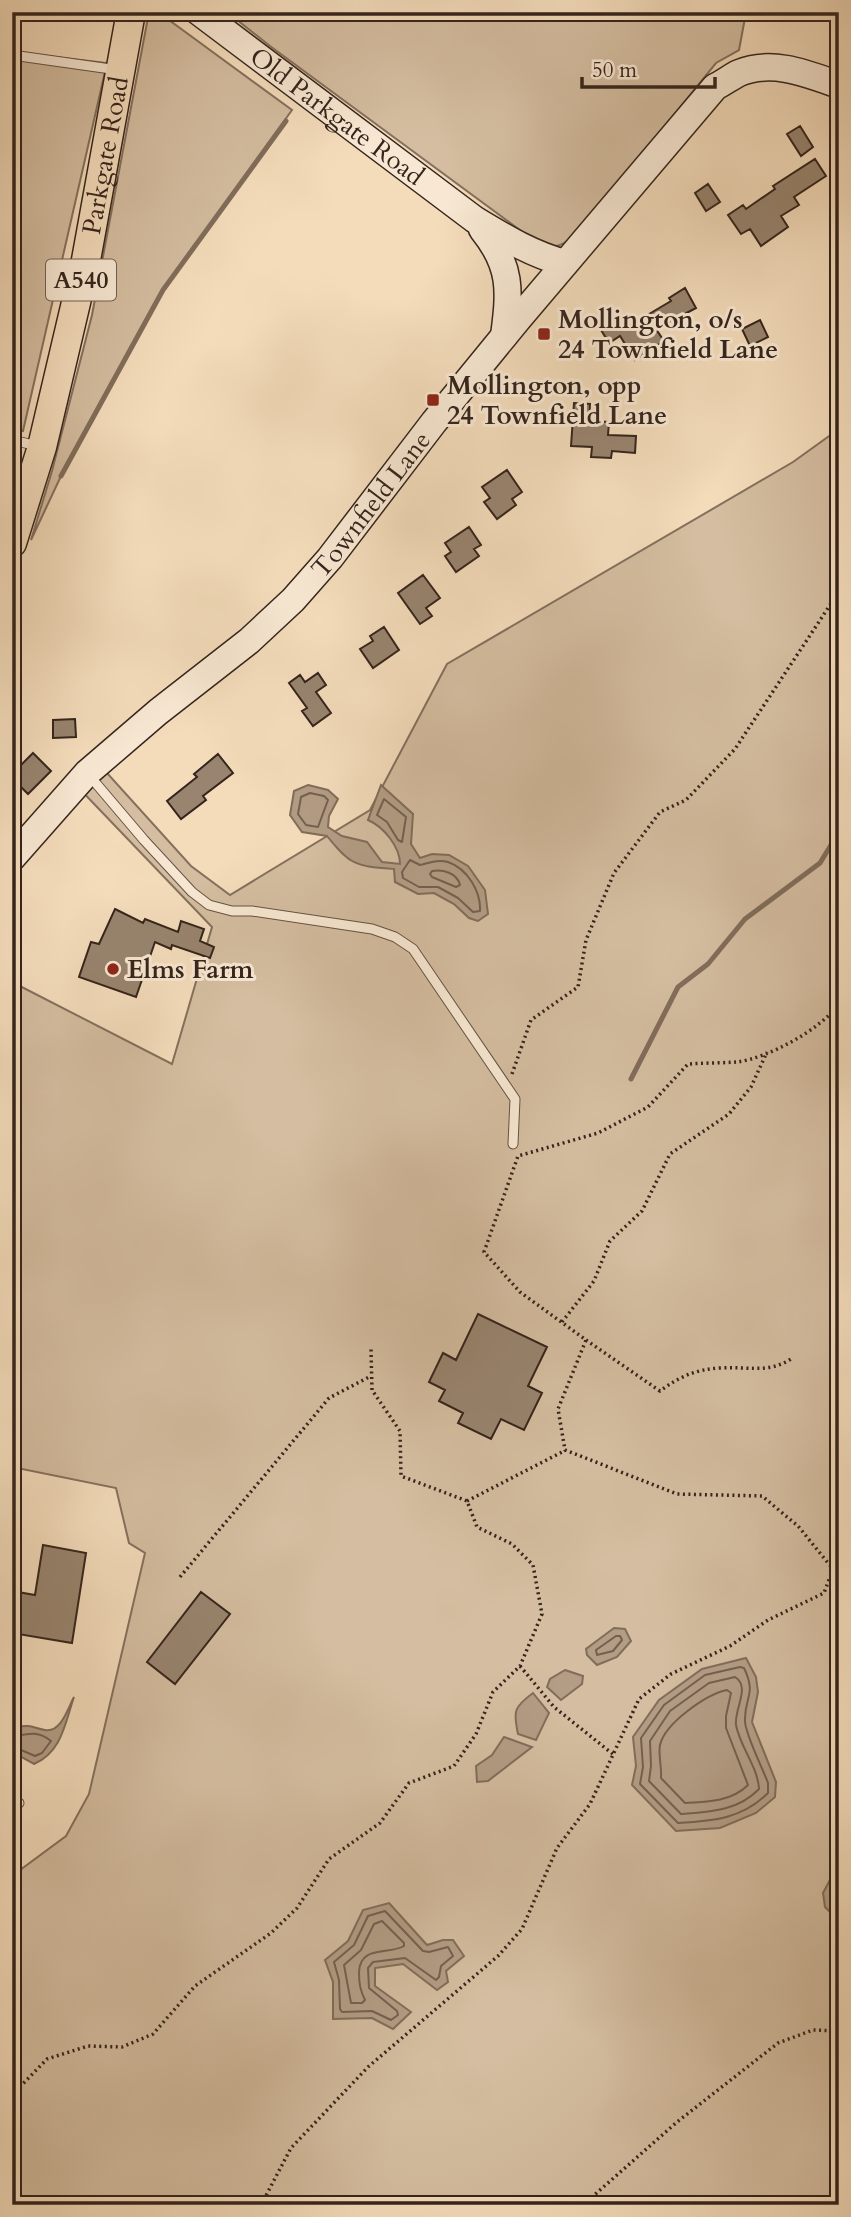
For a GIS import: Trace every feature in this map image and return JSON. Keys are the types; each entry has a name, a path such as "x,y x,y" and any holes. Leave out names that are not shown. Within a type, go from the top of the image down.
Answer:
{"main road":[{"name":"Parkgate Road","path":"12,543 42,447 86,260 131,12"}],"street":[{"name":"Old Parkgate Road","path":"200,12 474,219 520,247 543,257 565,262"},
{"name":"Townfield Lane","path":"12,858 87,773 158,712 249,641 293,600 330,558 504,336 715,88 741,73 778,68 803,72 839,85"},
{"name":"Old Parkgate Road","path":"474,219 493,242 506,266 510,295 504,336"}],"lane":[{"path":"12,55 120,71"},
{"path":"12,440 42,447"},
{"path":"87,773 192,892 209,905 232,911 252,911 372,929 395,937 413,949 515,1099 513,1144"}],"path":[{"path":"503,1082 513,1074 531,1020 578,987 586,940 614,873 660,812 686,800 735,749 832,601 839,596"},
{"path":"791,1359 781,1365 757,1370 721,1368 681,1375 660,1391 520,1292 484,1252 517,1156 597,1133 648,1107 688,1064 740,1061 781,1048 807,1032 839,1004"},
{"path":"562,1322 594,1280 610,1241 642,1211 670,1154 729,1115 751,1087 767,1052"},
{"path":"565,1450 558,1409 586,1340"},
{"path":"12,2095 47,2059 88,2046 122,2047 153,2034 195,1986 271,1933 297,1908 329,1859 380,1823 409,1783 454,1766 476,1734 493,1692 520,1666 542,1614 533,1565 512,1544 477,1527 467,1501 401,1476 400,1431 372,1390 371,1349"},
{"path":"180,1577 329,1398 371,1376"},
{"path":"467,1501 565,1450 677,1494 762,1496 798,1526 833,1569"},
{"path":"833,1569 839,1568"},
{"path":"261,2205 291,2148 368,2067 498,1956 522,1929 557,1848 590,1804 639,1699 671,1674 730,1646 768,1620 824,1592 833,1569"},
{"path":"520,1666 554,1707 614,1755"},
{"path":"583,2205 677,2122 778,2043 813,2030 839,2032"}],"shaded area":[{"path":"149,12 158,12 292,110 163,290 61,476 31,540 52,471 92,315"},
{"path":"227,12 749,12 745,18 739,50 716,63 577,234 556,246 532,239"},
{"path":"12,52 107,63 23,431 12,428"},
{"path":"839,429 839,2205 12,2205 12,1876 66,1836 89,1794 145,1553 129,1543 116,1488 12,1467 12,982 172,1064 212,927 75,784 98,763 191,866 230,895 370,810 447,664 793,462"}],"water":[{"path":"308,785 328,790 338,799 329,816 328,827 342,836 367,842 382,862 400,864 390,838 380,827 368,820 381,785 413,814 411,844 420,858 432,854 449,855 468,866 485,890 488,914 478,921 469,918 454,904 434,893 418,894 395,882 394,869 355,863 327,836 302,832 290,815 294,791"},
{"path":"614,1628 625,1629 631,1641 617,1657 597,1665 587,1655 586,1649"},
{"path":"746,1658 756,1677 758,1692 752,1722 776,1782 775,1797 756,1813 720,1828 676,1831 632,1785 636,1766 633,1737 659,1700 702,1669"},
{"path":"565,1670 583,1676 582,1684 561,1700 547,1687 550,1679"},
{"path":"533,1693 549,1713 536,1740 518,1734 516,1720 516,1710"},
{"path":"74,1697 61,1736 51,1752 34,1764 14,1753 12,1734 17,1727 29,1726 45,1730 55,1728 60,1724"},
{"path":"504,1737 532,1747 488,1781 477,1782 476,1766 492,1755"},
{"path":"839,1863 839,1921 825,1907 823,1893"},
{"path":"389,1903 427,1945 453,1940 464,1956 446,1971 448,1982 437,1990 403,1964 375,1968 375,1986 411,2012 393,2029 372,2018 333,2019 333,1982 325,1960 348,1941 363,1910"}],"building":[{"path":"800,126 813,147 801,156 787,134"},
{"path":"815,159 826,176 794,197 799,205 781,216 788,227 761,246 750,229 741,234 728,215 743,205 746,209 775,189 773,186"},
{"path":"708,184 720,202 706,211 695,193"},
{"path":"685,288 696,308 656,329 664,341 635,360 620,336 609,343 598,325 613,315 622,330 671,301 669,298"},
{"path":"760,320 768,337 750,346 742,329"},
{"path":"574,403 590,404 589,421 609,422 608,435 636,436 635,453 612,451 611,458 591,457 592,447 571,446"},
{"path":"507,470 522,492 512,499 516,505 497,519 484,502 490,498 482,487"},
{"path":"469,527 481,545 474,549 479,556 456,572 445,556 451,552 445,543"},
{"path":"423,575 440,598 426,608 432,616 420,624 398,593"},
{"path":"384,627 399,650 373,668 360,649 373,641 370,636"},
{"path":"318,673 326,685 316,692 331,713 313,726 302,711 307,708 289,683 300,675 305,682"},
{"path":"75,719 76,737 53,738 53,720"},
{"path":"33,753 51,771 28,794 12,778 12,774"},
{"path":"218,754 233,773 203,796 206,800 181,819 167,801 197,777 194,774"},
{"path":"115,909 143,923 145,919 178,932 181,921 204,929 200,941 214,947 210,958 172,945 171,949 155,942 136,997 79,977 91,942 99,944"},
{"path":"478,1314 547,1347 528,1386 542,1393 524,1430 501,1419 491,1439 458,1423 463,1413 439,1401 445,1390 429,1382 443,1353 456,1360"},
{"path":"43,1545 86,1553 72,1643 12,1633 12,1591 35,1595"},
{"path":"201,1592 230,1614 175,1684 147,1662"}],"waterway":[{"path":"61,476 163,290 286,121"},
{"path":"631,1079 678,987 708,964 745,919 820,863 834,840 839,819"}],"place":[{"name":"Mollington, o/s 24 Townfield Lane","path":"544,334"},
{"name":"Mollington, opp 24 Townfield Lane","path":"433,400"},
{"name":"Elms Farm","path":"113,969"}]}
